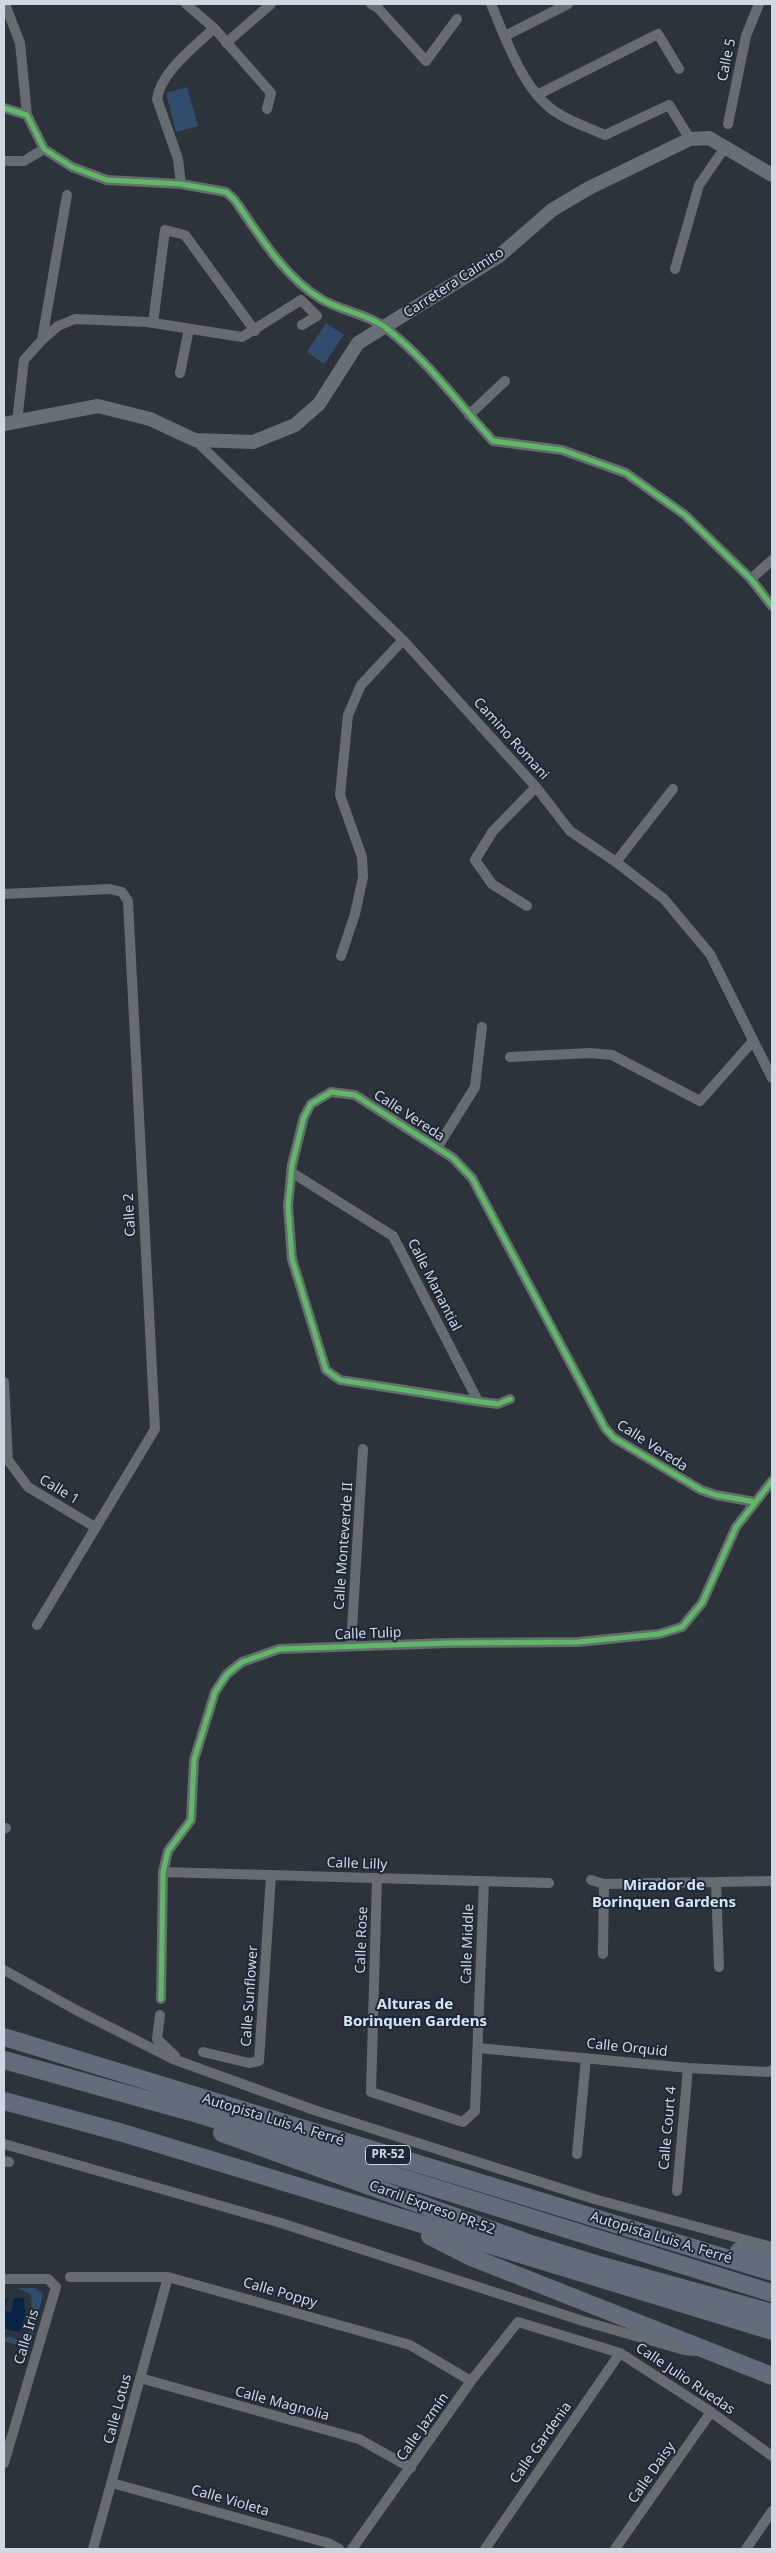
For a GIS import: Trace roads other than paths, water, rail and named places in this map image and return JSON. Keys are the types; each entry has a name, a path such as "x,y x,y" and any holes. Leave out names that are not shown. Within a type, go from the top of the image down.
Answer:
{"highway":[{"name":"Autopista Luis A. Ferré","path":"4,2037 772,2272"},
{"name":"Carril Expreso PR-52","path":"4,2060 298,2144 772,2293"},
{"name":"Carril Expreso PR-52","path":"98,2086 528,2242 599,2265 772,2313"},
{"path":"4,2100 123,2133 772,2331"},
{"path":"397,2218 470,2257 772,2376"},
{"path":"658,2237 772,2258"}],"street":[{"path":"4,4 20,43 27,114 44,149 72,167 107,180 182,184 226,192 234,199 278,260 308,290 322,299 385,327 416,356 493,441 562,450 626,472 684,515 751,579 772,606"},
{"path":"186,4 214,28 271,93 266,109"},
{"path":"226,43 271,4"},
{"path":"371,4 378,8 426,61 457,19"},
{"path":"491,4 514,58 537,95 558,114 605,135 669,105 690,139"},
{"path":"505,36 568,4"},
{"name":"Calle 5","path":"728,124 746,36 758,4"},
{"path":"182,184 178,159 157,99 158,92 168,75 214,28"},
{"path":"537,95 658,34 662,36 679,69"},
{"path":"4,108 27,114"},
{"name":"Carretera Caimito","path":"10,423 98,406 150,419 195,440 254,442 295,425 319,404 358,344 499,256 552,210 588,188 690,139 709,138 726,146 772,175"},
{"path":"675,269 699,185 726,146"},
{"path":"4,161 24,161 44,149"},
{"path":"42,340 67,195"},
{"path":"153,323 165,230 186,235 255,331"},
{"path":"10,423 24,360 58,326 75,319 153,323 242,337 255,331 301,300 317,316 302,325"},
{"path":"180,373 189,329"},
{"path":"469,415 505,381"},
{"name":"Camino Romani","path":"195,440 403,640 536,787 570,831 616,862 664,899 710,954 772,1078"},
{"path":"751,579 772,560"},
{"path":"341,956 356,914 363,877 362,857 340,795 348,715 361,685 403,640"},
{"path":"527,906 492,884 475,860 493,831 536,787"},
{"path":"616,862 673,789"},
{"name":"Calle 2","path":"4,894 110,889 122,892 128,901 155,1429 37,1625"},
{"path":"437,1148 476,1087 482,1027"},
{"path":"510,1057 590,1053 612,1055 700,1101 754,1041"},
{"name":"Calle Vereda","path":"510,1399 498,1404 340,1380 326,1370 292,1259 288,1206 291,1172 304,1117 311,1104 331,1092 356,1095 454,1158 472,1178 605,1428 614,1438 701,1490 716,1495 754,1502"},
{"name":"Calle Manantial","path":"291,1172 393,1236 478,1401"},
{"name":"Calle 1","path":"4,1382 8,1460 28,1487 95,1527"},
{"name":"Calle Monteverde II","path":"351,1645 364,1449"},
{"name":"Calle Tulip","path":"161,1999 163,1872 168,1850 191,1820 194,1760 215,1692 226,1674 242,1662 279,1649 351,1645 578,1642 659,1634 682,1627 702,1603 736,1526 772,1481"},
{"name":"Calle Lilly","path":"163,1872 549,1883"},
{"name":"Calle Sunflower","path":"203,2052 249,2063 259,2061 271,1875"},
{"name":"Calle Rose","path":"377,1878 371,2092 463,2122"},
{"path":"591,1880 604,1884 772,1881"},
{"name":"Calle Middle","path":"463,2122 475,2111 484,1881"},
{"path":"716,1882 719,1968"},
{"path":"603,1954 604,1884"},
{"path":"4,1970 76,2010 181,2062 314,2110 594,2199 772,2247"},
{"path":"160,2016 157,2039 181,2062"},
{"name":"Calle Orquid","path":"478,2048 688,2068 768,2072 772,2070"},
{"path":"577,2154 586,2058"},
{"name":"Calle Court 4","path":"677,2191 688,2068"},
{"path":"4,2144 281,2223 574,2318 684,2350 710,2352"},
{"name":"Calle Poppy","path":"70,2277 168,2277 410,2345 471,2381"},
{"name":"Calle Lotus","path":"93,2549 168,2277"},
{"name":"Calle Iris","path":"4,2279 48,2279 56,2287 4,2463"},
{"name":"Calle Jazmín","path":"352,2549 471,2381 518,2322"},
{"name":"Calle Julio Ruedas","path":"518,2322 620,2353 711,2412 772,2456"},
{"name":"Calle Gardenia","path":"485,2549 620,2353"},
{"name":"Calle Magnolia","path":"140,2378 359,2439 411,2468"},
{"name":"Calle Daisy","path":"615,2549 711,2412"},
{"name":"Calle Violeta","path":"112,2483 328,2543 340,2549"},
{"path":"746,2549 772,2510"}],"district":[{"name":"Mirador de Borinquen Gardens","path":"664,1894"},
{"name":"Alturas de Borinquen Gardens","path":"415,2014"}]}
